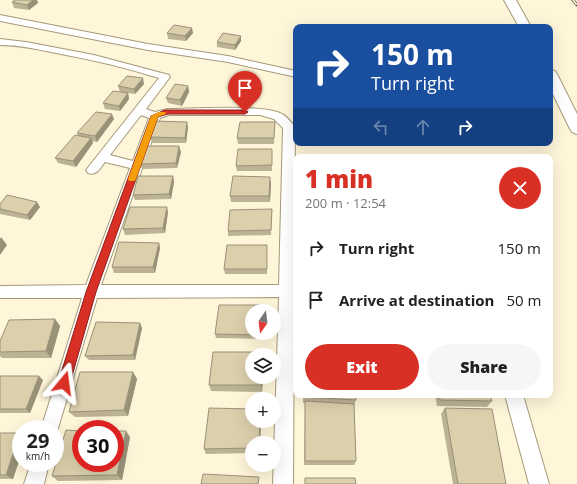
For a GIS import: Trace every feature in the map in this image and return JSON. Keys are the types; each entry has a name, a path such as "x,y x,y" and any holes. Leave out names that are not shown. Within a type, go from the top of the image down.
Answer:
{"street":[{"path":"510,0 523,24"},
{"path":"0,18 293,73"},
{"path":"0,42 11,42 72,52 148,71 165,77 92,170"},
{"path":"553,80 577,129"},
{"path":"138,110 155,116 168,112 260,112 278,116 289,127 291,292 285,316 283,484"},
{"path":"53,420 91,292 155,116"},
{"path":"102,157 137,166"},
{"path":"0,292 291,292"},
{"path":"515,398 539,484"},
{"path":"34,484 37,472"}],"building":[{"path":"15,0 33,0 27,5 12,2"},
{"path":"174,25 192,28 185,36 167,33"},
{"path":"223,33 241,36 235,45 217,42"},
{"path":"127,76 143,78 134,89 118,86"},
{"path":"175,84 188,86 180,100 166,98"},
{"path":"113,91 128,93 119,106 103,103"},
{"path":"96,112 112,114 95,136 77,133"},
{"path":"154,121 187,122 185,138 150,137"},
{"path":"240,122 275,122 274,138 237,138"},
{"path":"75,135 91,138 73,161 55,158"},
{"path":"146,146 179,146 176,163 140,164"},
{"path":"238,149 272,149 272,165 236,166"},
{"path":"138,176 173,176 169,194 133,195"},
{"path":"233,176 270,177 269,196 230,196"},
{"path":"7,195 37,202 27,215 0,209 0,204"},
{"path":"130,207 167,207 163,228 123,229"},
{"path":"272,209 271,230 228,231 230,210"},
{"path":"119,242 159,243 153,267 112,267"},
{"path":"227,245 267,245 267,269 224,269"},
{"path":"219,305 245,305 245,335 215,334"},
{"path":"55,319 46,351 0,352 0,341 9,320"},
{"path":"96,322 140,323 133,355 85,356"},
{"path":"213,352 245,352 245,384 261,384 261,385 209,385"},
{"path":"80,372 133,372 124,410 69,412"},
{"path":"0,376 39,376 26,409 0,409"},
{"path":"321,398 356,398 356,400"},
{"path":"440,398 491,398 492,401 440,400"},
{"path":"305,401 354,404 356,461 305,461"},
{"path":"209,408 245,409 245,428 260,428 259,436 245,436 245,448 204,449"},
{"path":"445,408 492,409 506,484 458,484"},
{"path":"66,430 72,430 72,472 118,472 117,475 52,476 53,472 64,472 64,437"},
{"path":"0,433 12,433 12,457 6,475 0,475"},
{"path":"203,474 259,477 258,484 201,484"},
{"path":"305,478 355,478 356,484 305,484"}],"railway":[{"path":"573,0 577,5"}],"slow traffic":[{"path":"132,179 155,116 162,114"}],"route":[{"path":"64,383 91,292 155,116 168,112 245,112"}]}
